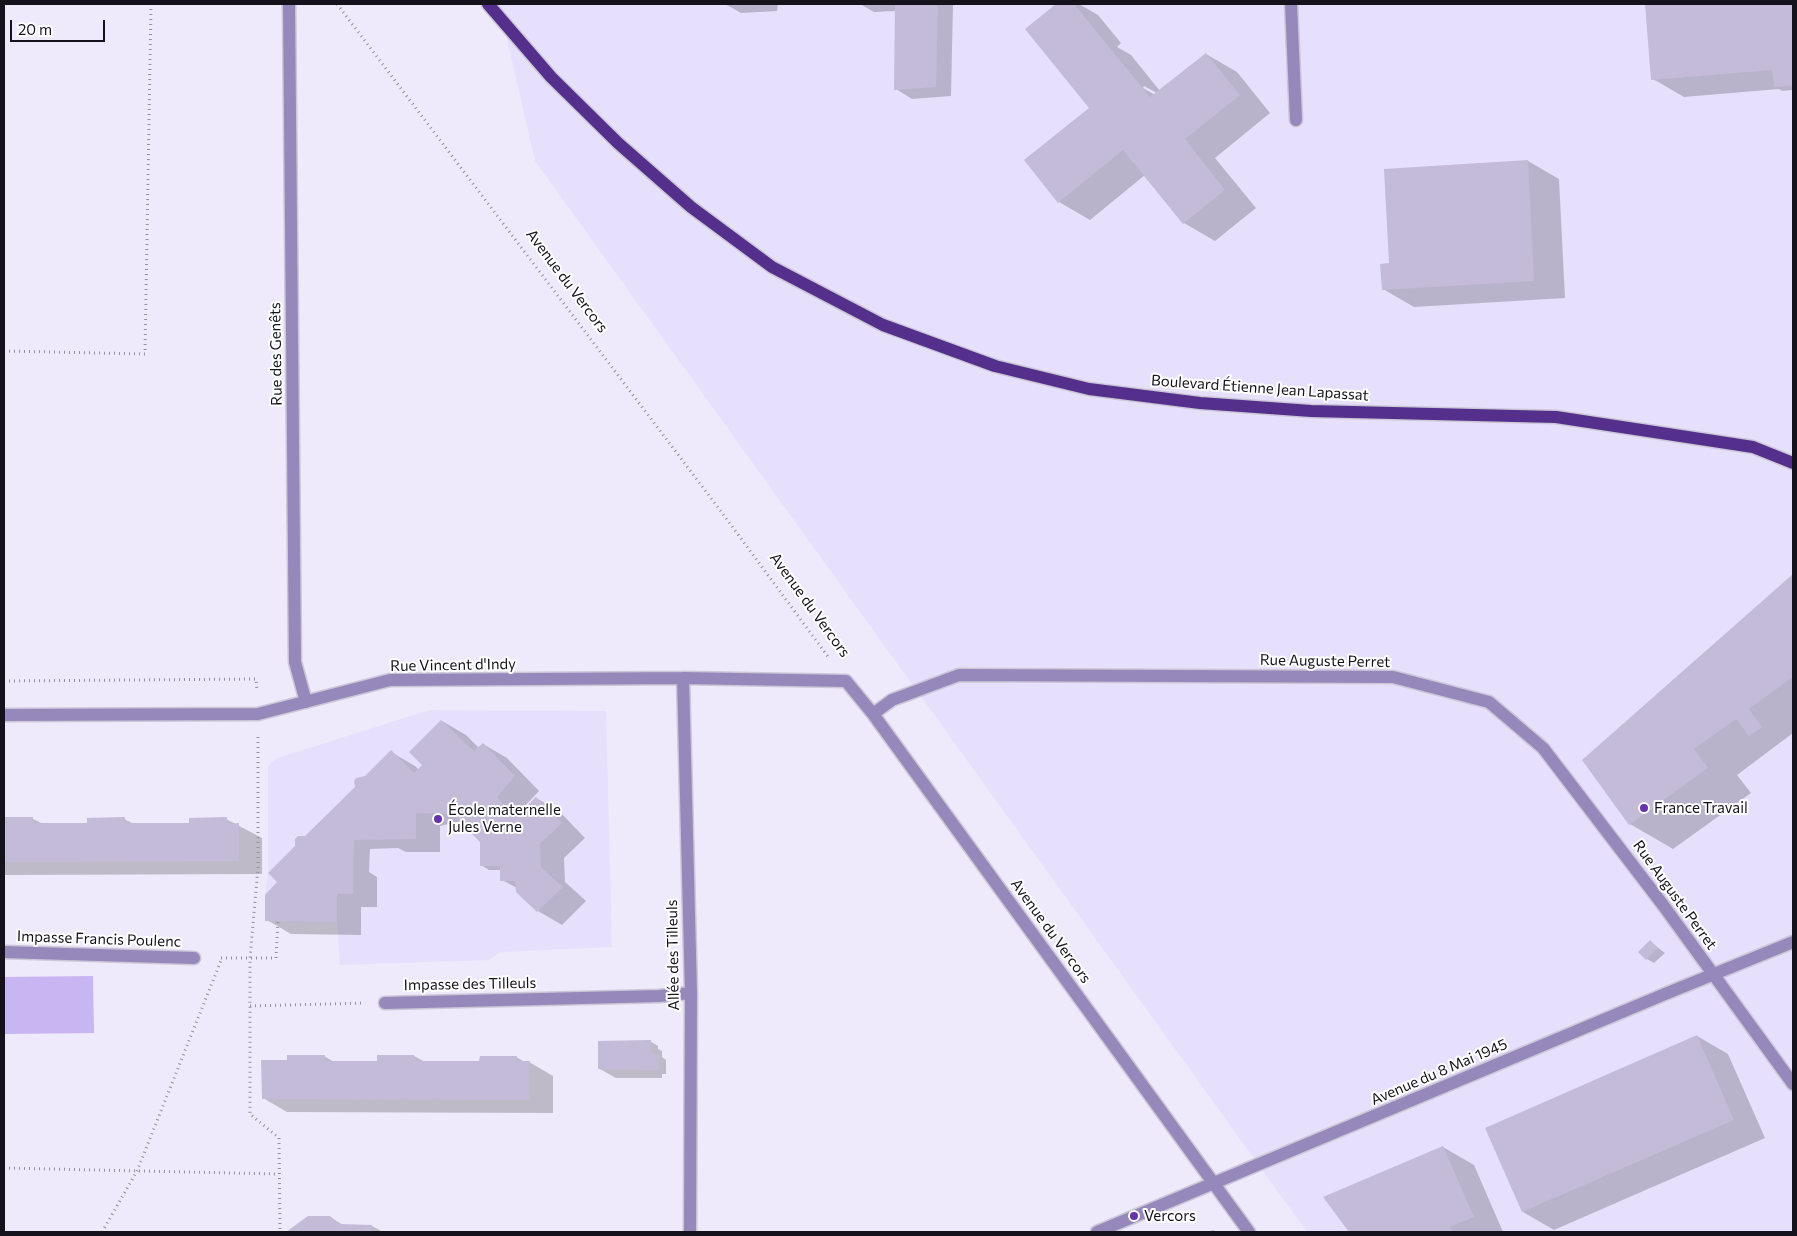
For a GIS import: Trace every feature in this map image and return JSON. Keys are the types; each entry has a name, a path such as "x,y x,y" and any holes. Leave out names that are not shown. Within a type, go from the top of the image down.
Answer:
{"main road":[{"name":"Boulevard Étienne Jean Lapassat","path":"488,4 551,77 618,143 691,207 772,267 883,325 995,366 1089,389 1200,403 1312,412 1556,417 1753,448 1793,463"}],"street":[{"name":"Rue des Genêts","path":"289,4 295,662 306,702"},
{"path":"1291,4 1296,120"},
{"name":"Rue Auguste Perret","path":"874,714 892,700 959,675 1393,677 1490,702 1543,748 1600,820 1793,1084"},
{"name":"Rue Vincent d'Indy","path":"4,715 258,714 390,680 683,678 846,681"},
{"name":"Allée des Tilleuls","path":"683,678 691,993 690,1232"},
{"name":"Avenue du Vercors","path":"846,681 874,714 1249,1232"},
{"name":"Avenue du 8 Mai 1945","path":"1097,1232 1793,942"},
{"name":"Impasse Francis Poulenc","path":"4,952 194,958"},
{"name":"Impasse des Tilleuls","path":"385,1003 659,996 691,993"}],"path":[{"path":"4,351 146,354 151,4"},
{"name":"Avenue du Vercors","path":"337,4 720,510 846,681"},
{"path":"4,681 256,679 258,714 258,868 250,958 250,1114 278,1138 280,1232"},
{"path":"194,958 276,958 278,921"},
{"path":"102,1232 137,1171 222,958"},
{"name":"Impasse des Tilleuls","path":"250,1006 385,1003"},
{"path":"4,1168 279,1174"}],"shaded area":[{"path":"499,4 1793,4 1793,1232 1307,1232 535,161"},
{"name":"École maternelle Jules Verne","path":"430,710 606,711 612,947 501,952 489,960 340,965 337,922 265,921 265,895 268,873 268,766 277,758"},
{"path":"93,976 94,1033 4,1034 4,977"}],"building":[{"path":"895,4 938,4 936,87 894,90"},
{"path":"1056,4 1074,4 1150,97 1206,53 1240,95 1185,139 1225,190 1183,224 1123,150 1058,203 1024,160 1089,108 1025,29"},
{"path":"1645,4 1793,4 1793,86 1774,87 1772,70 1651,80"},
{"path":"1528,160 1534,281 1382,290 1380,264 1389,263 1384,169"},
{"path":"1793,574 1793,677 1749,709 1762,727 1749,736 1736,719 1694,749 1708,768 1629,825 1582,760"},
{"path":"441,720 474,751 483,743 515,776 497,797 517,816 536,797 562,823 540,844 541,867 563,887 537,912 516,892 515,881 500,881 500,866 480,866 480,842 452,814 416,813 416,839 354,840 353,894 337,894 337,922 265,921 265,895 277,882 268,873 295,846 295,839 298,836 305,836 355,787 354,781 356,778 365,776 391,750 414,773 422,765 409,752"},
{"path":"4,817 33,817 33,823 87,823 87,818 125,817 125,823 189,823 189,818 227,817 227,824 239,823 239,861 4,862"},
{"path":"1650,940 1658,948 1646,960 1638,952"},
{"path":"1697,1035 1734,1120 1522,1212 1485,1128"},
{"path":"651,1040 651,1053 659,1054 659,1070 598,1069 598,1041"},
{"path":"287,1055 325,1055 324,1061 377,1061 377,1055 414,1055 415,1061 479,1061 480,1056 517,1056 517,1061 530,1061 529,1100 262,1099 261,1060 287,1060"},
{"path":"1443,1146 1474,1217 1450,1227 1454,1232 1349,1232 1323,1197"},
{"path":"308,1216 330,1216 339,1224 372,1225 372,1232 286,1232"}],"place":[{"name":"France Travail","path":"1644,808"},
{"name":"École maternelle Jules Verne","path":"438,819"},
{"name":"Vercors","path":"1134,1216"}]}
